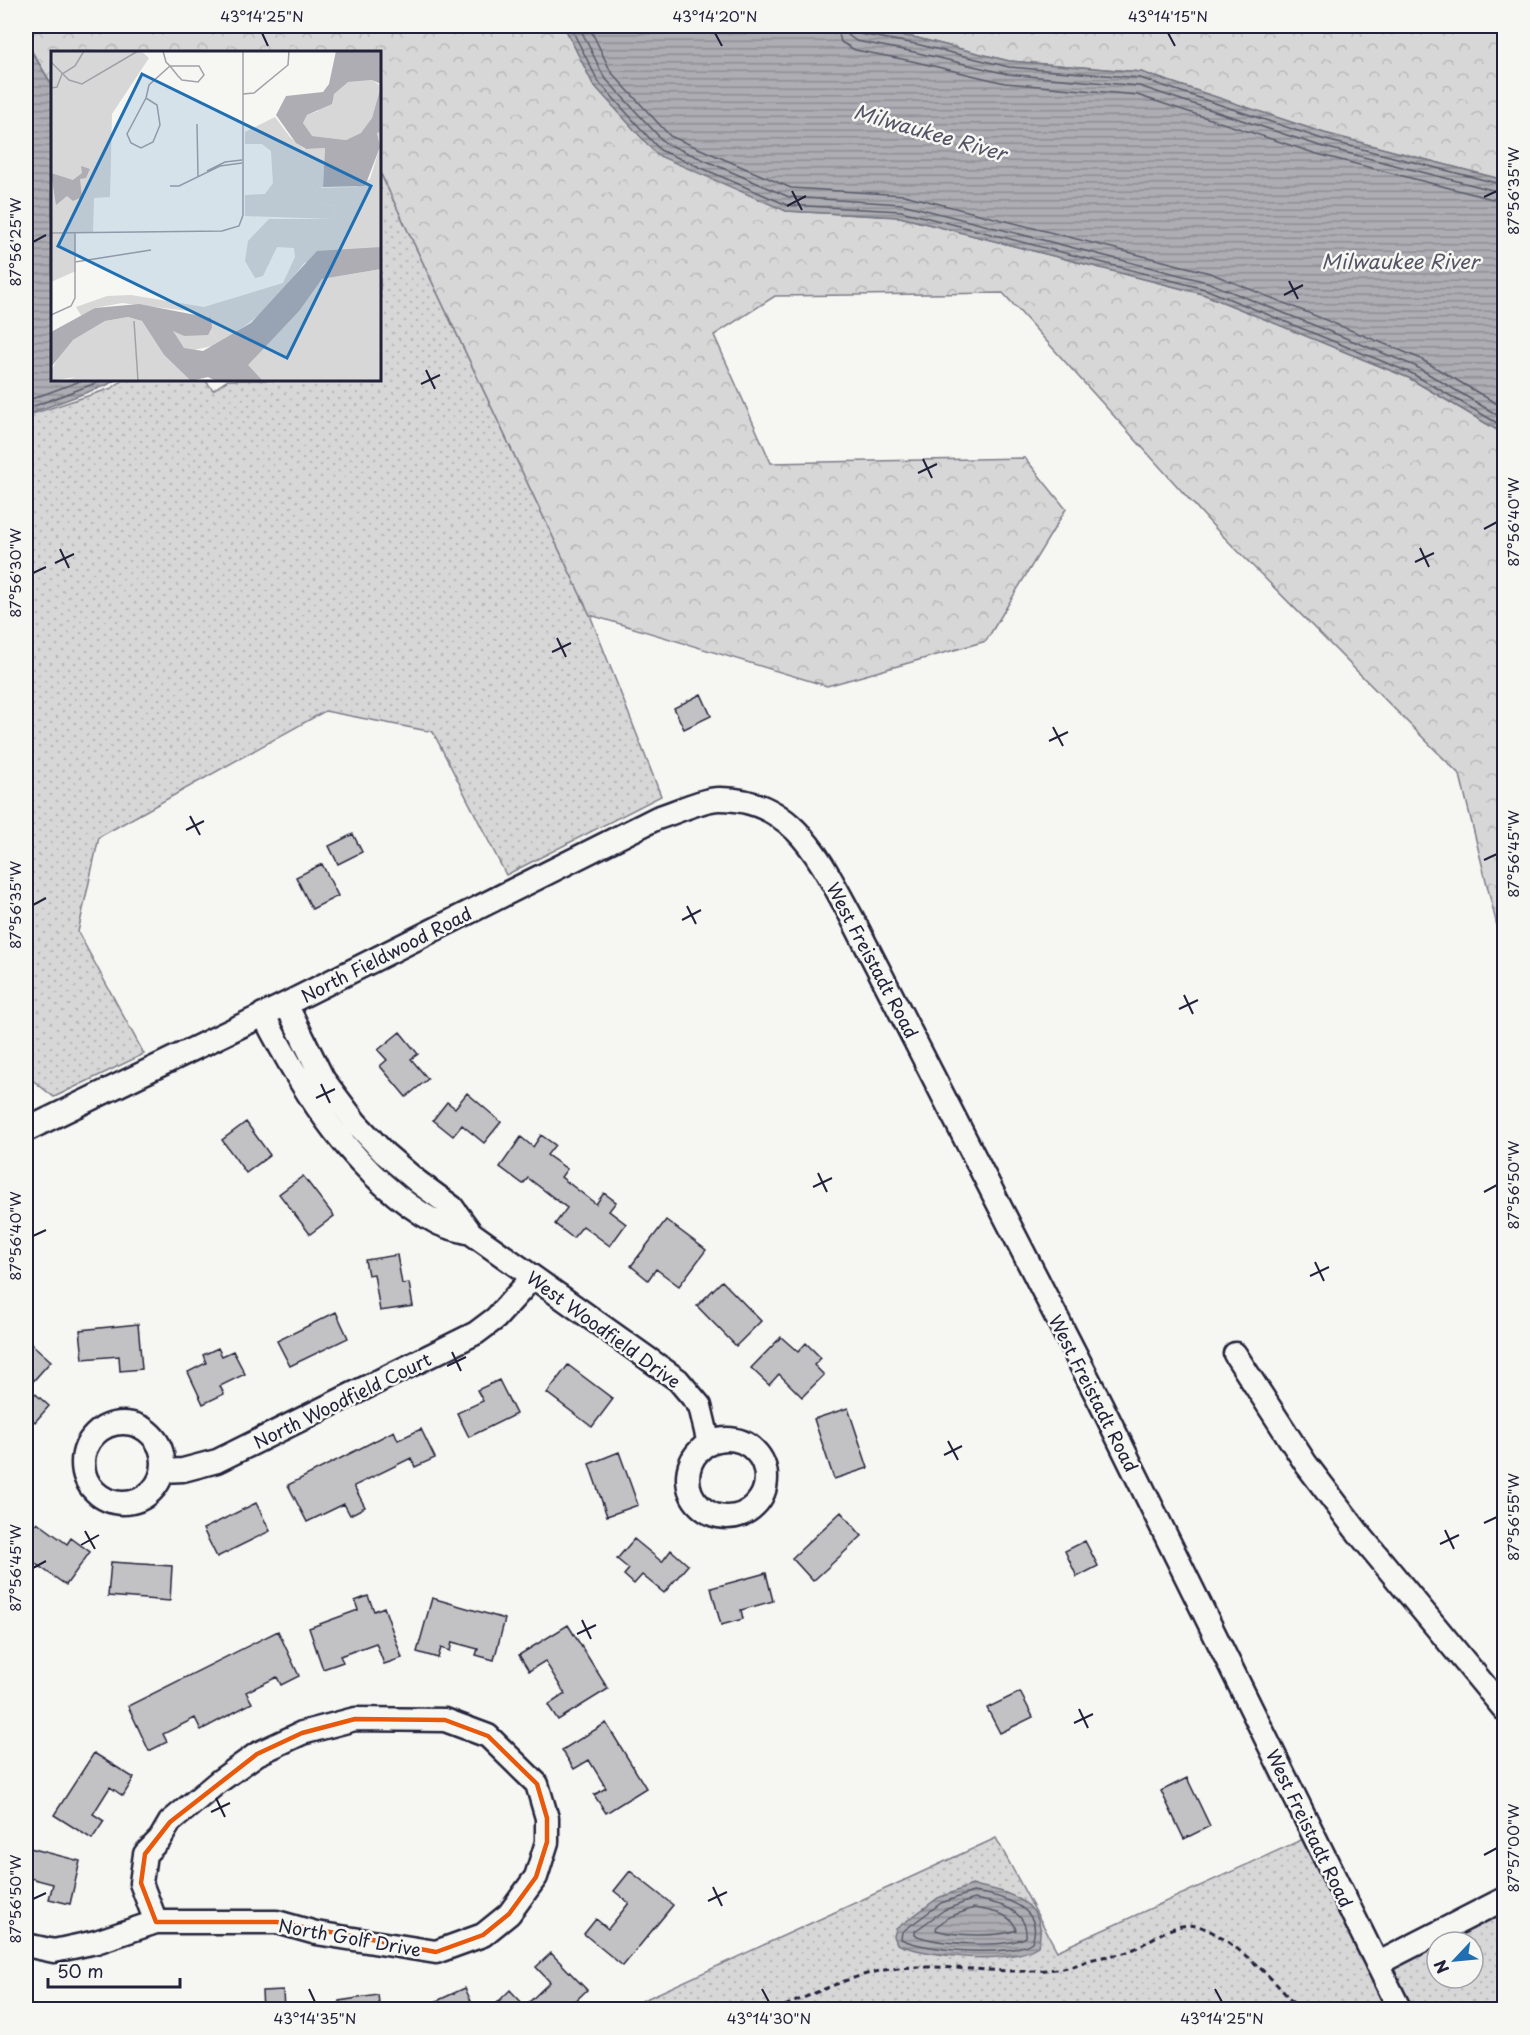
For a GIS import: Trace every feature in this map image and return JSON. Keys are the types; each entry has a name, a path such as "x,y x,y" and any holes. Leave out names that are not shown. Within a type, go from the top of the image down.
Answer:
{"street":[{"name":"North Fieldwood Road","path":"26,1130 286,1004 657,818 718,799 753,805"},
{"name":"West Freistadt Road","path":"753,805 784,819 812,846 850,914 1100,1402 1400,2010"},
{"name":"West Woodfield Drive","path":"286,1004 314,1085 338,1136 377,1161 402,1199 438,1223 471,1233 678,1380 700,1406 709,1444"},
{"name":"West Woodfield Drive","path":"263,1014 314,1085"},
{"name":"North Woodfield Court","path":"163,1471 183,1470 217,1461 456,1344 496,1318 533,1277"},
{"path":"1235,1354 1306,1464 1348,1520 1504,1709"},
{"name":"North Golf Drive","path":"26,1945 54,1951 96,1942 156,1922 277,1922 316,1933 436,1952 483,1935 509,1914 536,1877 548,1834 548,1818 537,1784 488,1736 445,1720 355,1719 302,1733 257,1754 218,1782 170,1822 160,1839 145,1854 141,1883 156,1922"},
{"path":"1377,1964 1504,1899"}],"path":[{"path":"775,2010 848,1978 871,1972 918,1967 981,1972 1069,1967 1128,1952 1155,1937 1188,1925 1209,1931 1246,1958 1285,1991 1297,2010"}],"highlighted area":[{"path":"355,1719 445,1720 488,1736 537,1784 547,1818 547,1842 536,1877 509,1914 483,1935 436,1952 277,1922 156,1922 141,1883 145,1854 170,1822 257,1754 302,1733"}],"green space":[{"path":"26,26 564,26 593,84 786,211 900,217 1203,294 1409,378 1504,434 1504,954 1460,775 1215,528 1003,293 775,296 714,335 771,463 1025,458 1066,509 986,641 827,686 590,615 381,174 381,51 51,51 51,83 26,42"},
{"path":"843,26 1504,26 1504,180 1324,133 1141,72 1009,61 917,38"},
{"path":"381,174 590,615 661,796 506,875 433,732 325,711 99,837 78,932 144,1054 54,1097 26,1075 26,416 112,388 122,381 206,381 213,390 226,381 381,381"},
{"path":"1312,1835 1378,1964 1425,1940 1425,1990 1485,1990 1485,1930 1444,1930 1504,1899 1504,2009 622,2010 996,1838 1057,1951"}],"water":[{"name":"Milwaukee River","path":"564,26 843,26 917,38 1009,61 1141,72 1324,133 1504,180 1504,434 1409,378 1203,294 900,217 786,211 657,155 593,84"},
{"path":"26,42 51,83 51,381 113,381 26,415"},
{"path":"972,1885 998,1890 1022,1901 1031,1909 1038,1919 1040,1931 1038,1946 1025,1952 989,1958 928,1953 897,1944 894,1936 896,1929 938,1898"}],"building":[{"path":"701,694 711,716 684,729 674,708"},
{"path":"353,834 362,852 338,864 329,846"},
{"path":"322,864 338,896 312,909 296,877"},
{"path":"400,1032 418,1054 411,1059 428,1079 406,1097 380,1066 387,1060 378,1050"},
{"path":"467,1093 501,1122 484,1143 462,1125 453,1136 433,1120 447,1102 455,1108"},
{"path":"246,1122 270,1155 246,1173 222,1140"},
{"path":"541,1135 555,1145 547,1155 567,1169 561,1177 596,1204 604,1193 616,1202 609,1211 626,1224 610,1246 583,1226 573,1238 555,1224 567,1208 528,1178 523,1184 500,1167 521,1137 533,1147"},
{"path":"303,1176 334,1216 310,1234 279,1194"},
{"path":"666,1220 706,1250 679,1286 656,1269 648,1280 631,1266"},
{"path":"397,1255 402,1284 409,1283 413,1306 380,1311 374,1274 368,1275 365,1260"},
{"path":"722,1281 761,1321 736,1346 697,1306"},
{"path":"336,1312 348,1338 290,1366 277,1341"},
{"path":"138,1324 142,1369 120,1371 119,1356 83,1359 80,1330"},
{"path":"781,1337 798,1352 806,1343 821,1358 814,1365 824,1375 802,1397 779,1374 769,1385 751,1368"},
{"path":"26,1339 51,1361 28,1387 49,1406 35,1422 26,1413"},
{"path":"218,1348 222,1356 233,1351 245,1374 220,1386 224,1394 203,1404 188,1372 206,1363 203,1355"},
{"path":"568,1365 613,1399 592,1427 547,1393"},
{"path":"499,1380 516,1414 469,1437 457,1413 483,1401 477,1390"},
{"path":"848,1408 868,1468 834,1479 814,1419"},
{"path":"421,1429 435,1458 415,1467 411,1458 354,1486 365,1507 350,1515 344,1504 307,1522 288,1485 394,1431 398,1440"},
{"path":"619,1452 638,1505 607,1516 589,1464"},
{"path":"256,1503 270,1531 217,1557 203,1529"},
{"path":"841,1512 862,1536 813,1581 792,1558"},
{"path":"37,1522 67,1544 71,1538 90,1552 66,1585 26,1557 26,1538"},
{"path":"634,1539 662,1562 671,1550 688,1565 664,1593 642,1575 634,1584 624,1575 629,1569 617,1559"},
{"path":"1085,1541 1098,1566 1077,1577 1065,1551"},
{"path":"111,1562 172,1566 170,1601 108,1596"},
{"path":"766,1573 773,1601 741,1610 743,1619 721,1625 711,1588"},
{"path":"368,1596 374,1611 384,1607 402,1658 384,1664 376,1643 340,1656 343,1662 323,1669 309,1628 358,1610 355,1601"},
{"path":"432,1598 505,1619 494,1660 476,1655 478,1649 452,1642 450,1651 441,1648 438,1658 417,1652"},
{"path":"568,1625 608,1689 558,1720 548,1705 565,1694 545,1661 529,1671 519,1655"},
{"path":"278,1631 299,1676 281,1685 277,1677 246,1692 252,1703 201,1730 195,1718 163,1734 167,1742 149,1751 128,1706"},
{"path":"1020,1692 1033,1717 1000,1733 987,1708"},
{"path":"606,1723 646,1788 606,1813 594,1795 606,1788 589,1760 574,1769 562,1750"},
{"path":"94,1753 134,1778 123,1796 110,1787 93,1814 104,1821 92,1839 54,1815"},
{"path":"1187,1778 1210,1826 1184,1839 1161,1791"},
{"path":"26,1847 80,1861 70,1904 49,1899 53,1884 26,1877"},
{"path":"630,1871 673,1905 623,1966 584,1934 596,1919 608,1929 629,1903 614,1891"},
{"path":"551,1953 587,1990 566,2010 490,2010 510,1990 525,2006 550,1982 536,1967"},
{"path":"465,1988 475,2010 417,2010"},
{"path":"283,1990 284,2010 263,2010 262,1991"},
{"path":"378,1995 380,2010 340,2010 339,2001"}]}
